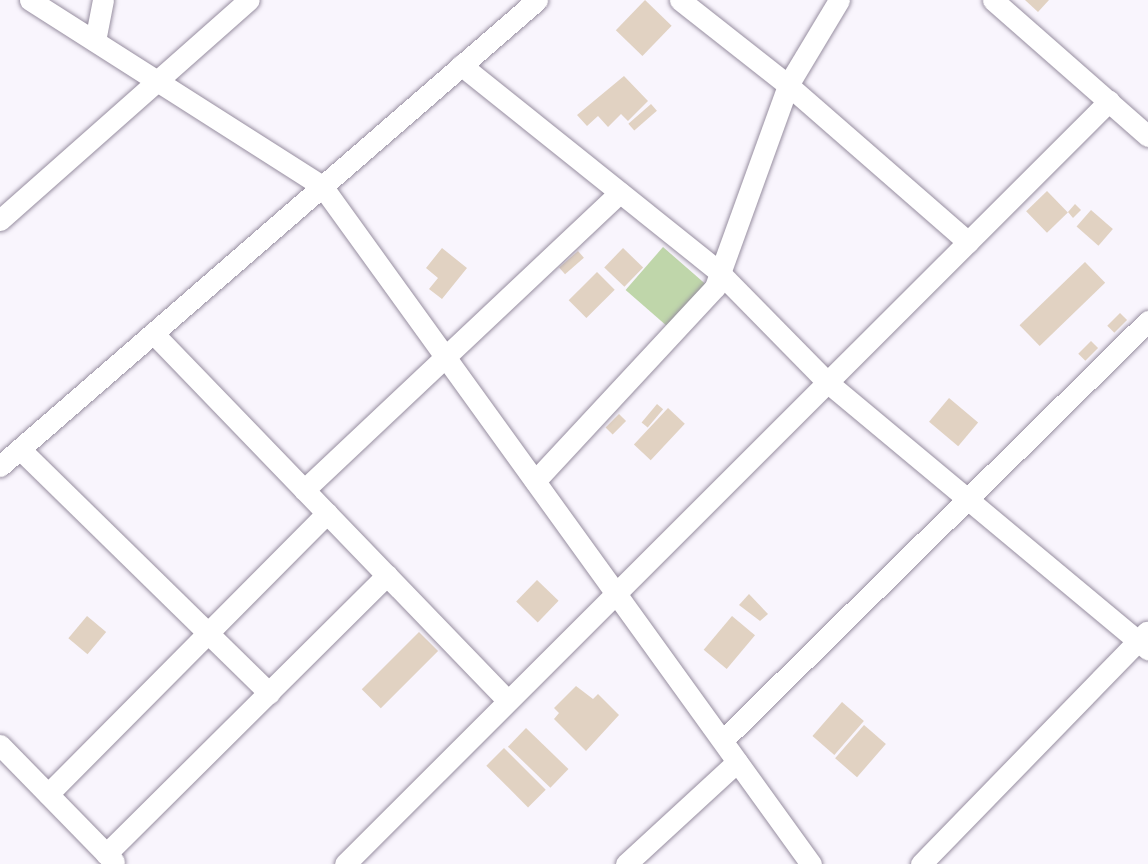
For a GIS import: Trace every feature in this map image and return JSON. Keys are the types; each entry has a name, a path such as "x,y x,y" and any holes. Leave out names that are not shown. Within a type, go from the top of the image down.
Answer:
{"street":[{"path":"30,0 322,186 811,864"},
{"path":"95,41 103,0"},
{"path":"0,220 249,0"},
{"path":"0,466 537,0"},
{"path":"680,0 788,85 968,242"},
{"path":"535,481 715,287 788,85 839,0"},
{"path":"993,0 1148,136"},
{"path":"461,65 719,272 827,382 966,499 1145,640 921,864"},
{"path":"345,864 1109,102"},
{"path":"304,490 620,192"},
{"path":"723,740 1148,321"},
{"path":"153,333 508,701"},
{"path":"20,449 269,693"},
{"path":"48,794 327,513"},
{"path":"0,745 111,859 269,693 387,575"},
{"path":"626,864 737,762"}],"green space":[{"path":"663,247 706,284 669,327 626,290"}],"building":[{"path":"645,0 672,26 642,56 616,30"},
{"path":"1025,0 1049,0 1038,12"},
{"path":"624,76 648,101 628,121 621,114 608,127 598,116 587,126 577,115"},
{"path":"651,104 657,111 634,130 628,124"},
{"path":"1047,191 1068,213 1047,233 1026,211"},
{"path":"1075,204 1081,210 1073,218 1068,212"},
{"path":"1091,210 1113,229 1098,246 1077,227"},
{"path":"442,248 467,268 442,299 429,289 438,278 426,268"},
{"path":"623,248 643,267 624,287 604,267"},
{"path":"578,251 584,258 565,274 559,267"},
{"path":"1085,262 1105,283 1040,346 1020,325"},
{"path":"597,272 615,290 586,318 569,300"},
{"path":"1120,313 1127,320 1114,333 1107,326"},
{"path":"1091,341 1098,348 1085,361 1078,354"},
{"path":"949,398 978,422 958,446 929,422"},
{"path":"657,404 663,409 648,428 642,422"},
{"path":"668,408 685,424 651,460 634,445"},
{"path":"619,414 626,421 613,435 606,427"},
{"path":"537,580 559,601 538,622 516,602"},
{"path":"749,594 768,614 760,621 739,605"},
{"path":"87,616 106,632 88,654 68,638"},
{"path":"732,616 755,635 727,669 704,650"},
{"path":"419,632 438,651 381,708 362,689"},
{"path":"576,686 593,699 598,694 619,715 586,751 554,719 559,713 554,708"},
{"path":"842,702 864,721 834,755 812,736"},
{"path":"864,725 886,744 857,777 835,758"},
{"path":"526,728 568,769 550,788 508,747"},
{"path":"504,748 546,790 528,807 486,766"}]}
